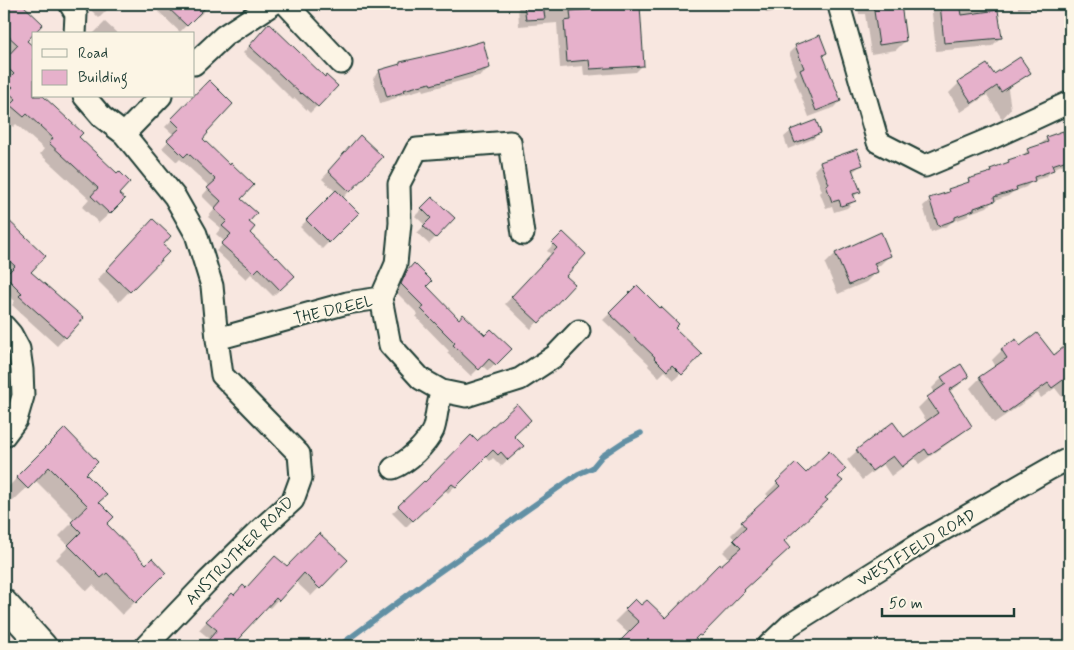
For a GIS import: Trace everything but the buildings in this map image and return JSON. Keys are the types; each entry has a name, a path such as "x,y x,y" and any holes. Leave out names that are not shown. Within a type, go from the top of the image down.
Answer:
{"main road":[{"path":"4,603 43,646"}],"street":[{"path":"70,4 76,14 74,32"},
{"path":"195,63 224,36 273,4"},
{"path":"286,4 341,63"},
{"path":"840,8 878,142 925,166 1070,102"},
{"name":"ANSTRUTHER ROAD","path":"86,98 102,117 124,134 175,197 196,234 212,286 216,339 222,375 299,454 301,478 293,500 207,582 146,646"},
{"path":"124,134 159,98"},
{"name":"THE DREEL","path":"216,339 347,304 380,298 396,264 400,223 399,184 417,149 510,142 523,234"},
{"path":"380,298 390,345 421,379 442,391 466,396 520,379 555,356 579,331"},
{"path":"4,326 19,349 24,396 16,420 4,436"},
{"path":"393,468 403,464 426,441 432,431 442,391"},
{"name":"WESTFIELD ROAD","path":"768,646 790,626 919,544 1070,458"}],"waterway":[{"path":"339,646 428,580 578,474 592,468 602,456 641,433"}]}
